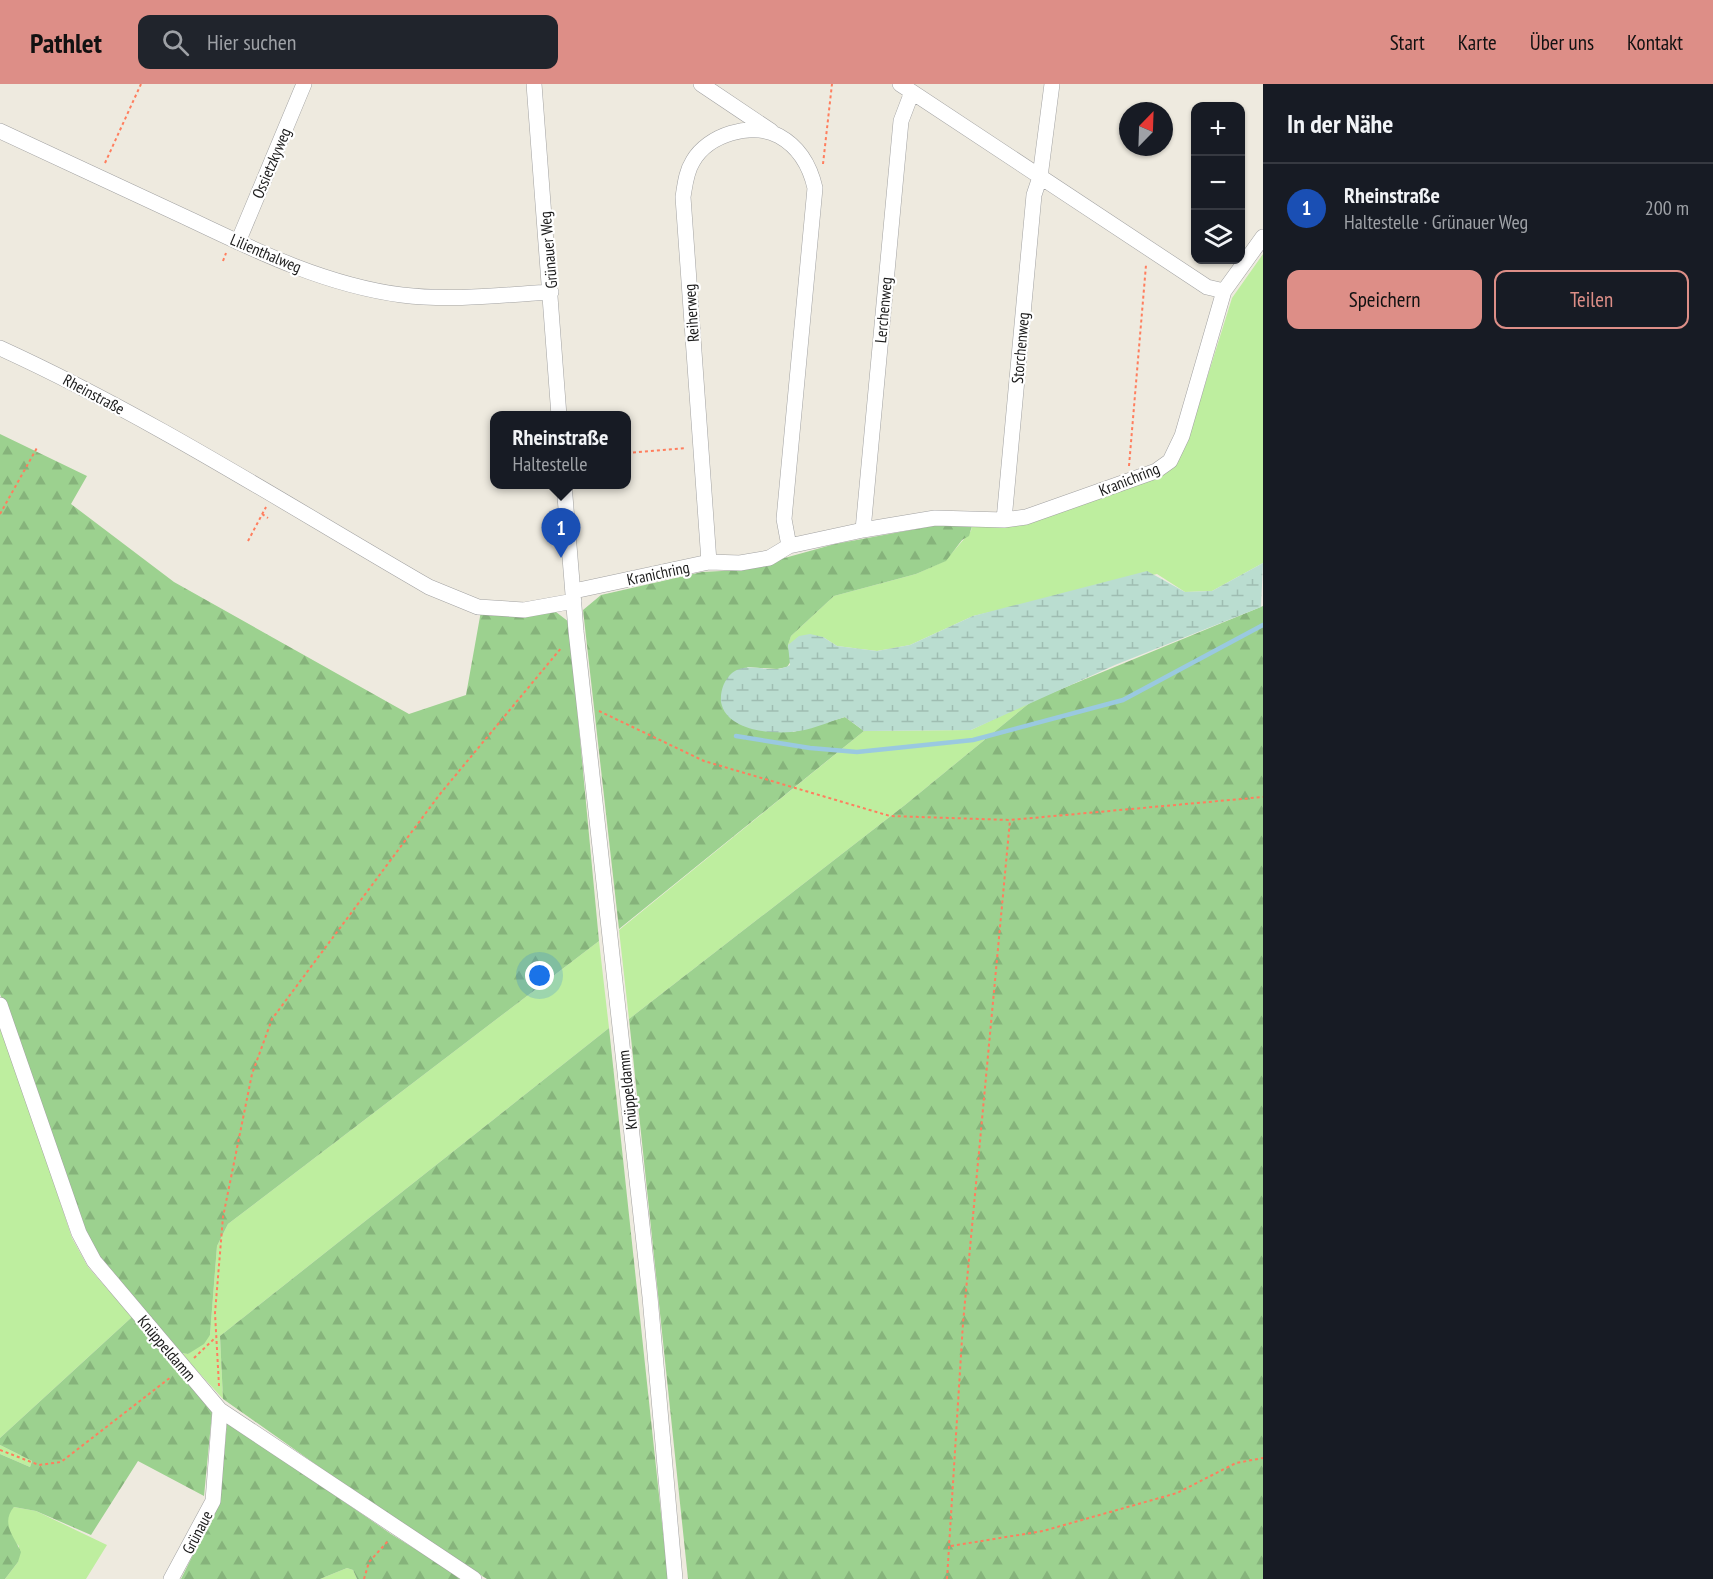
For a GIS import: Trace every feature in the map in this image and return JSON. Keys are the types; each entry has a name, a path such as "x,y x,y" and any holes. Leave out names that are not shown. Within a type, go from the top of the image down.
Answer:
{"street":[{"name":"Ossietzkyweg","path":"238,242 304,84"},
{"name":"Grünauer Weg","path":"534,84 559,411"},
{"path":"701,84 778,136 805,160 815,188 784,519 789,546"},
{"name":"Storchenweg","path":"1004,520 1034,195 1040,177 1052,84"},
{"path":"906,88 1207,287 1224,291"},
{"name":"Lerchenweg","path":"863,530 906,88"},
{"name":"Lilienthalweg","path":"0,131 293,266 386,292 447,298 551,292"},
{"name":"Reiherweg","path":"709,562 683,197 686,179 693,160 719,137 753,131 778,136"},
{"name":"Kranichring","path":"574,596 709,562 740,563 769,558 789,546 863,530 934,518 1004,520 1026,517 1156,471 1170,461 1182,436 1224,291 1263,237"},
{"name":"Rheinstraße","path":"0,348 68,378 429,586 478,607 524,610 574,596"},
{"path":"564,489 574,596"},
{"name":"Knüppeldamm","path":"574,596 650,1297 675,1579"},
{"name":"Knüppeldamm","path":"0,1005 79,1233 94,1261 220,1410 474,1579"},
{"name":"Grünaue","path":"171,1579 213,1501 220,1410"}],"path":[{"path":"98,177 141,84"},
{"path":"815,188 824,159 832,84"},
{"path":"1127,482 1148,248"},
{"path":"0,514 38,446"},
{"path":"631,453 701,447"},
{"path":"248,541 272,495"},
{"path":"262,514 268,518"},
{"path":"220,1410 215,1313 223,1217 252,1074 272,1019 352,915 440,794 576,631"},
{"path":"584,703 704,761 890,816 1010,820 1263,797"},
{"path":"947,1579 951,1546 963,1323 1010,820"},
{"path":"0,1450 39,1465 61,1462 184,1367 216,1336"},
{"path":"951,1546 1043,1531 1177,1493 1236,1463 1263,1458"},
{"path":"364,1579 369,1562 398,1529"}],"green space":[{"path":"1263,254 1263,563 1212,591 1185,592 1157,574 973,616 910,645 877,651 837,646 823,637 788,645 791,636 834,596 916,574 945,561 971,531 972,526 1025,525 1175,464 1189,436 1232,298"},
{"path":"0,434 87,476 71,504 174,582 409,714 466,695 481,611 525,615 556,612 569,622 599,941 228,1224 217,1246 210,1335 204,1344 188,1354 181,1353 98,1257 89,1242 0,994"},
{"path":"938,525 972,526 969,536 962,540 946,561 916,574 834,596 791,636 788,645 791,661 787,667 777,669 747,667 793,732 845,717 864,731 619,929 583,610 601,595 702,572 741,570 835,544"},
{"path":"1263,563 1261,607 1115,665 971,730 864,731 845,717 805,730 761,731 731,719 721,702 725,682 732,673 739,669 776,669 790,665 788,645 799,636 810,634 823,637 837,646 877,651 910,645 973,616 1147,571 1185,592 1212,591"},
{"path":"1263,606 1263,1579 688,1579 629,1019 905,805 1032,701"},
{"path":"1032,701 905,805 629,1019 619,930 864,731 971,730"},
{"path":"599,941 609,1028 220,1336 223,1399 181,1353 188,1354 210,1335 217,1246 228,1224"},
{"path":"0,1020 72,1238 88,1267 132,1317 0,1438"},
{"path":"609,1028 668,1579 487,1579 403,1526 223,1399 220,1336"},
{"path":"132,1317 210,1406 212,1413 204,1496 138,1461 91,1535 36,1511 14,1507 8,1519 8,1525 21,1552 18,1562 5,1579 0,1579 0,1454 30,1467 32,1461 0,1445 0,1438"},
{"path":"227,1423 391,1534 463,1579 357,1579 353,1570 347,1568 320,1579 181,1579 220,1501"},
{"path":"0,1445 32,1461 30,1467 0,1454"},
{"path":"14,1507 36,1511 107,1545 86,1579 5,1579 18,1562 19,1546 8,1532 6,1522"},
{"path":"347,1568 353,1570 357,1579 320,1579"}],"waterway":[{"path":"736,736 810,748 857,752 973,740 1123,700 1263,625"}],"place":[{"name":"Rheinstraße","path":"561,558"}]}
